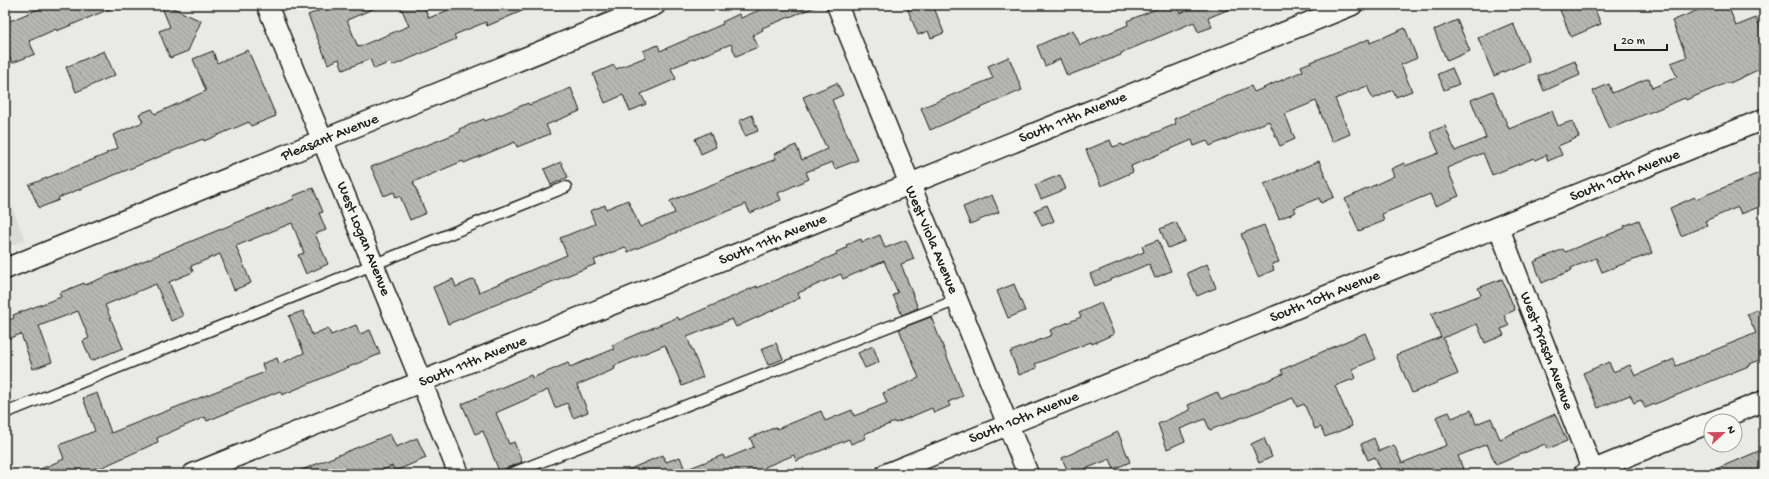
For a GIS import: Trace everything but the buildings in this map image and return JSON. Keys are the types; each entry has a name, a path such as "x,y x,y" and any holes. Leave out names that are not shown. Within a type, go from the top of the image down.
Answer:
{"street":[{"name":"West Logan Avenue","path":"267,5 324,140 459,474"},
{"name":"Pleasant Avenue","path":"5,269 655,5"},
{"name":"West Viola Avenue","path":"836,5 908,185 1028,474"},
{"name":"South 11th Avenue","path":"193,474 1352,5"},
{"name":"South 10th Avenue","path":"886,474 1499,228 1764,119"},
{"name":"West Prasch Avenue","path":"1499,228 1590,473"},
{"path":"1733,413 1764,400"},
{"path":"1590,473 1703,425"}],"lane":[{"path":"5,413 566,187"},
{"path":"510,474 956,300"}],"shaded area":[{"path":"5,190 25,240 5,248"}]}
